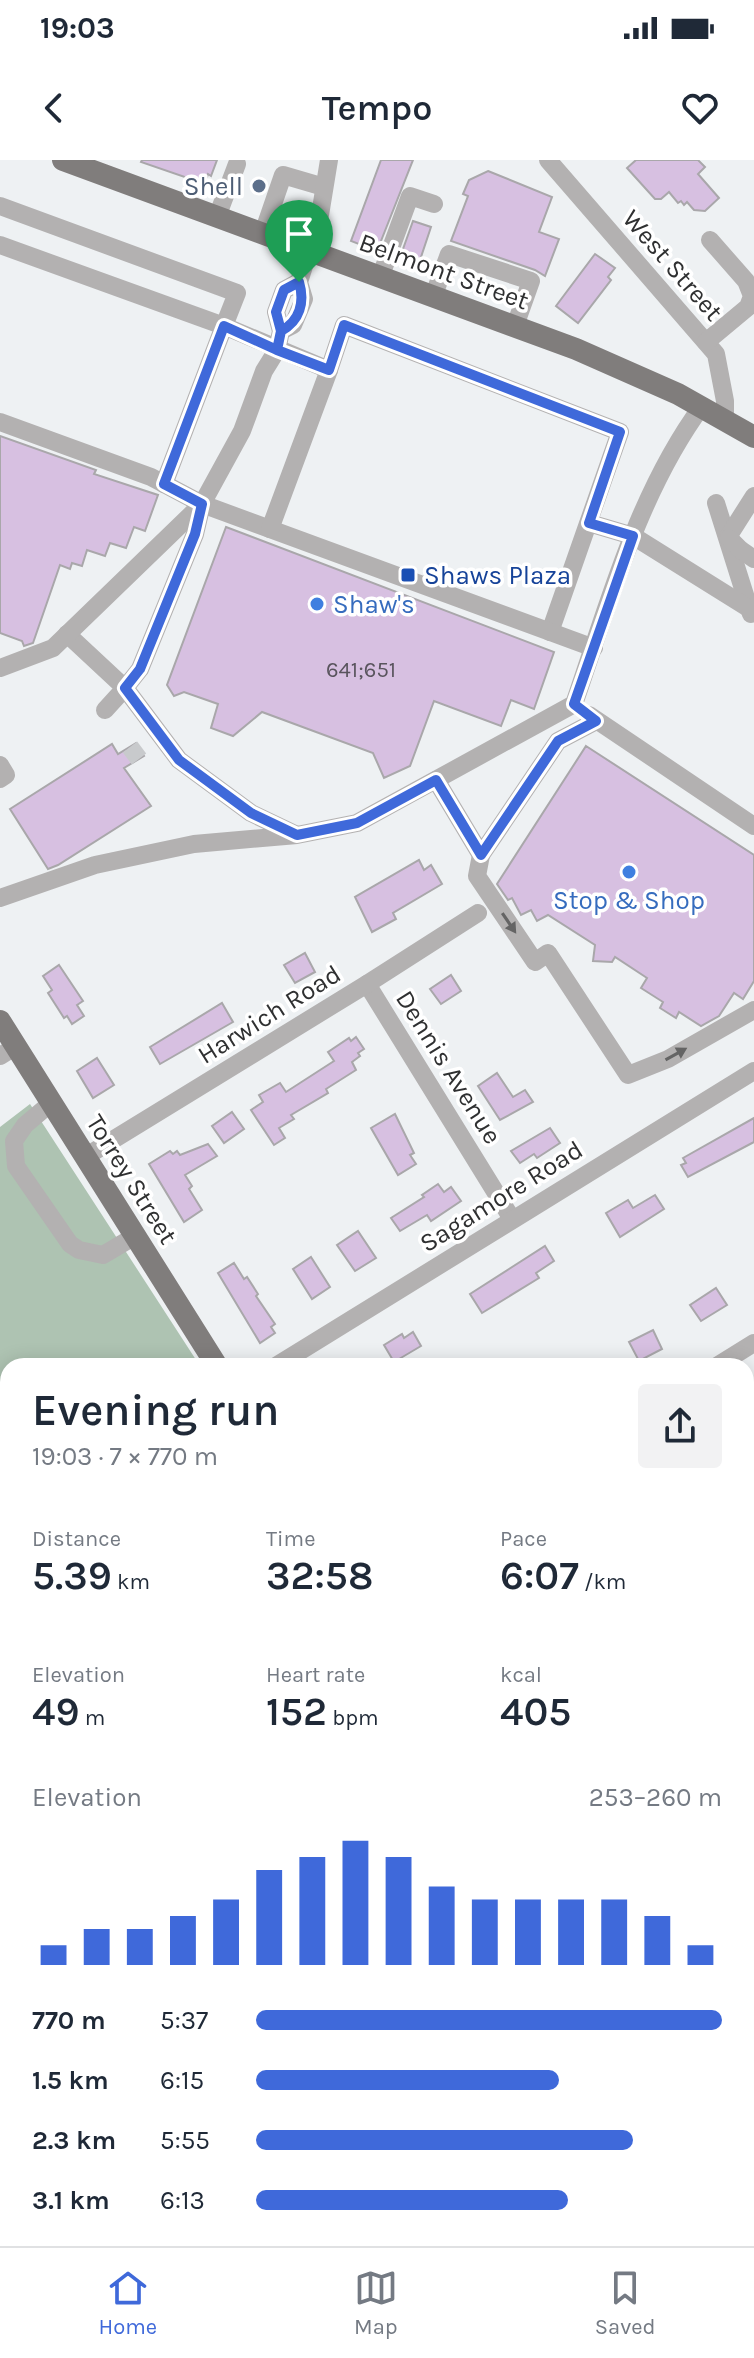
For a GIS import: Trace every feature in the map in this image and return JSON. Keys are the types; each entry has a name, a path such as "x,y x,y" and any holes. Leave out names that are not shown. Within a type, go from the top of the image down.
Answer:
{"main road":[{"name":"Belmont Street","path":"64,160 615,365 702,406 754,437"},
{"name":"Torrey Street","path":"0,1021 8,1051 51,1103 212,1358"}],"street":[{"path":"105,710 140,669 195,534 202,504 242,431 279,340 293,325 304,299 299,282 309,252 329,160"},
{"name":"West Street","path":"551,162 716,354 725,401 725,419"},
{"path":"217,217 237,164"},
{"path":"263,233 283,175 324,187"},
{"path":"380,278 410,196 434,204"},
{"path":"0,206 237,293 164,484"},
{"path":"706,342 748,307 752,296 746,281 710,240"},
{"path":"0,245 224,326 279,340 329,370"},
{"path":"433,297 449,254 531,281 515,326"},
{"path":"270,529 344,325 620,432 550,632"},
{"path":"0,898 95,865 194,844 297,835 357,823 574,704 633,536 678,438 702,406"},
{"path":"0,422 164,484 202,504 594,648"},
{"path":"728,537 754,496"},
{"path":"716,503 752,614"},
{"path":"0,668 53,648 202,504"},
{"path":"589,523 633,536 752,614"},
{"path":"728,537 754,559"},
{"path":"67,634 125,688 179,760 251,813 297,835"},
{"path":"574,704 754,826"},
{"path":"596,721 558,741 481,855 477,876 535,962 548,953 628,1075 668,1059 754,1010"},
{"path":"0,765 6,775 0,779"},
{"path":"436,780 481,855"},
{"name":"Harwich Road","path":"85,1157 478,913"},
{"name":"Dennis Avenue","path":"367,984 512,1219"},
{"name":"Sagamore Road","path":"289,1358 754,1071"},
{"path":"51,1103 25,1125 14,1141 16,1166 70,1244 79,1250 103,1255 135,1236"},
{"path":"730,1358 754,1343"}],"green space":[{"path":"30,1104 195,1358 0,1358 0,1127"}],"building":[{"path":"142,160 217,160 205,184"},
{"path":"381,160 413,160 377,251 351,241"},
{"path":"636,160 698,160 705,167 698,174 719,198 705,211 694,210 687,202 684,205 681,201 678,203 669,192 661,199 655,199 627,168"},
{"path":"488,171 552,197 539,232 559,239 545,276 451,241 468,196 463,194 469,180"},
{"path":"413,221 431,227 417,269 398,263"},
{"path":"595,254 615,268 608,277 611,280 578,323 556,306"},
{"path":"0,436 96,470 94,474 158,495 145,531 134,527 126,548 110,543 105,556 87,550 82,566 72,563 70,569 60,565 33,643 24,646 22,641 0,633"},
{"path":"226,527 554,652 534,709 511,700 501,726 434,701 410,766 384,778 373,753 262,712 233,736 211,728 218,704 184,692 174,696 167,685"},
{"path":"136,743 144,756 124,768 151,806 48,869 10,809 112,744 118,754"},
{"name":"Stop & Shop","path":"586,746 754,855 754,981 743,999 734,993 719,1016 701,1026 679,1012 676,1018 660,1008 663,1002 641,988 647,978 615,957 612,962 593,961 595,945 548,915 537,921 531,910 521,915 512,898 508,900 497,884"},
{"path":"419,860 424,870 431,865 442,884 393,913 396,919 372,932 355,897"},
{"path":"305,953 315,972 295,983 284,965"},
{"path":"59,965 83,1001 77,1005 84,1016 72,1024 67,1016 64,1018 48,993 52,990 43,976"},
{"path":"451,975 461,991 441,1004 430,989"},
{"path":"222,1003 233,1022 160,1064 150,1047"},
{"path":"356,1037 364,1049 352,1062 356,1070 326,1089 328,1093 291,1115 294,1119 279,1128 285,1138 274,1145 251,1110 263,1102 259,1095 280,1083 286,1092 334,1061 328,1052 349,1038 351,1041"},
{"path":"97,1058 114,1085 93,1098 77,1071"},
{"path":"497,1073 513,1097 525,1090 533,1102 500,1120 478,1086"},
{"path":"232,1112 244,1129 224,1143 212,1126"},
{"path":"395,1114 414,1153 410,1155 416,1164 398,1175 371,1128"},
{"path":"754,1118 754,1142 688,1177 681,1165 686,1163 683,1158"},
{"path":"550,1128 560,1143 537,1158 534,1154 520,1163 511,1151"},
{"path":"208,1144 217,1156 185,1175 192,1186 189,1189 202,1210 184,1222 149,1164 170,1151 173,1154 177,1151 180,1155"},
{"path":"438,1184 444,1192 451,1187 461,1201 431,1221 427,1215 400,1231 391,1218"},
{"path":"655,1195 664,1209 620,1237 606,1213 628,1200 633,1208"},
{"path":"358,1231 376,1258 355,1271 337,1245"},
{"path":"545,1246 554,1261 536,1273 539,1278 482,1313 470,1294"},
{"path":"311,1257 330,1287 312,1299 293,1269"},
{"path":"234,1263 244,1279 247,1277 275,1324 271,1327 275,1333 260,1343 218,1273"},
{"path":"716,1288 727,1305 701,1321 690,1305"},
{"path":"653,1330 662,1349 645,1358 637,1358 629,1342"},
{"path":"413,1332 421,1346 401,1358 392,1358 384,1345 402,1334 404,1338"}],"tunnel":[{"path":"130,747 139,759"}],"place":[{"name":"Shell","path":"259,186"},
{"name":"Shaws Plaza","path":"408,575"},
{"name":"Shaw's","path":"317,604"},
{"name":"Stop & Shop","path":"629,872"}],"route":[{"path":"299,282 284,290 276,312 281,331 277,350 329,370 344,325 620,432 589,523 633,536 574,704 596,721 558,741 481,855 436,780 357,823 297,835 251,813 179,760 125,688 140,669 195,534 202,504 164,484 224,326 277,350 281,331 293,325 304,299 299,282"}]}
